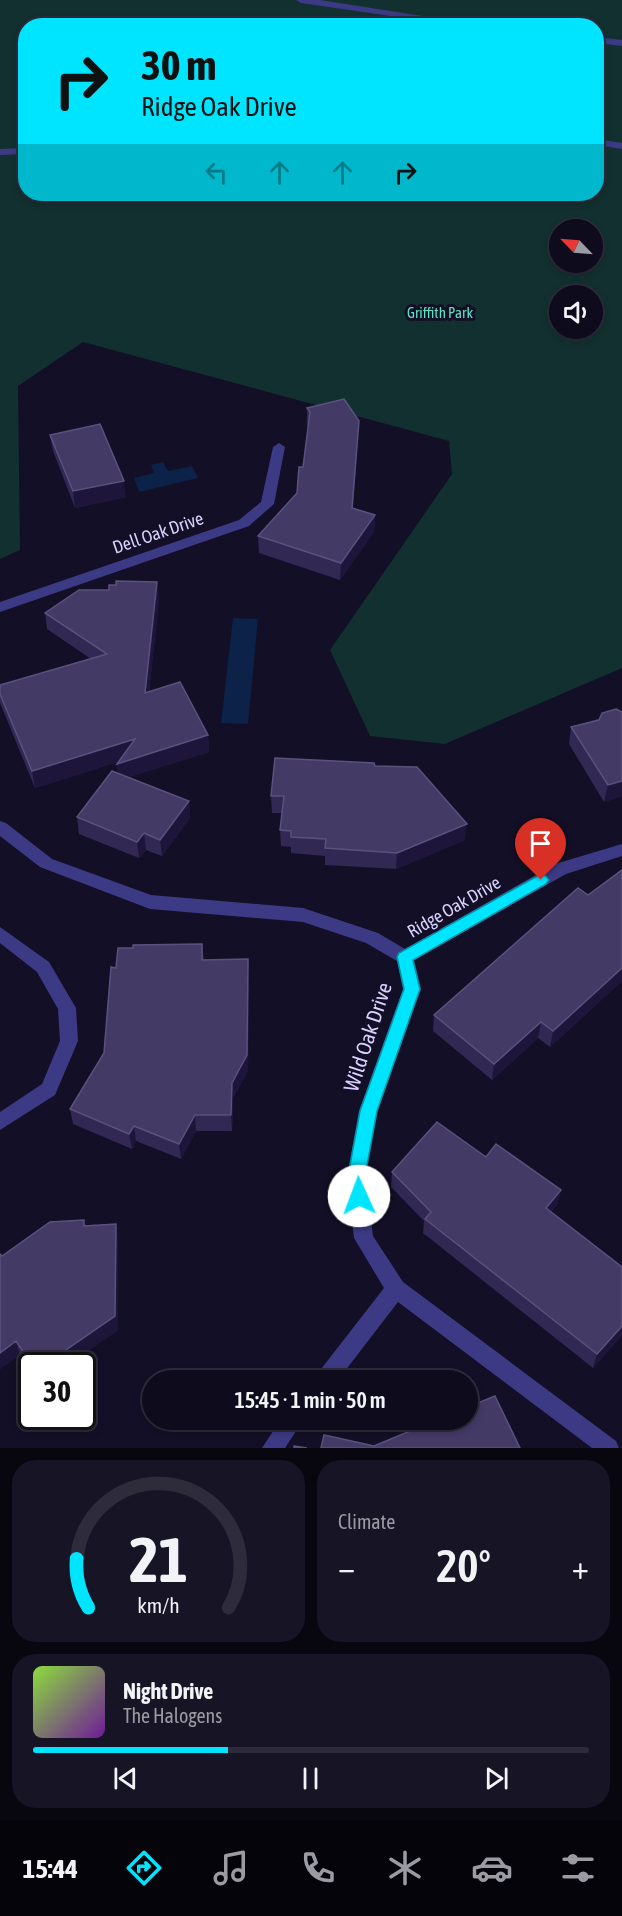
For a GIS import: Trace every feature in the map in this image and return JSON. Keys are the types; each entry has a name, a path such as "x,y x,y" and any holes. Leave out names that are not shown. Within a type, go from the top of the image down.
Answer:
{"street":[{"path":"301,0 427,18"},
{"path":"604,41 622,43"},
{"path":"604,143 622,146"},
{"path":"0,152 18,151"},
{"name":"Dell Oak Drive","path":"0,607 244,523 267,504 279,447"},
{"path":"0,827 46,863 150,902 303,915 372,938 405,957"},
{"name":"Ridge Oak Drive","path":"405,957 561,869 622,850"},
{"path":"0,934 44,967 67,1008 69,1041 49,1089 0,1122"},
{"name":"Wild Oak Drive","path":"405,957 412,989 368,1111 356,1176 364,1238 396,1289 609,1448"},
{"path":"333,1370 396,1289"},
{"path":"272,1448 286,1430"}],"green space":[{"name":"Griffith Park","path":"0,0 622,0 622,668 445,744 370,736 330,650 452,474 449,441 83,342 18,386 20,550 0,559"}],"water":[{"path":"163,462 168,471 192,466 198,478 139,492 134,478 154,473 151,465"},
{"path":"233,618 258,619 248,724 221,723"}],"building":[{"path":"344,399 359,421 352,508 375,515 341,563 258,536 297,493 299,467 303,467 310,412 307,408"},
{"path":"100,424 124,481 73,491 50,435"},
{"path":"116,581 157,582 145,693 180,682 208,735 117,764 135,739 32,771 0,694 0,685 107,654 45,613 79,590 109,590 109,585 116,585"},
{"path":"616,709 622,712 622,781 608,785 571,727 599,720 602,713"},
{"path":"275,758 417,767 467,824 397,853 325,848 326,839 291,837 291,831 280,830 284,796 271,796"},
{"path":"112,771 189,801 160,840 144,833 137,842 77,817"},
{"path":"622,870 622,968 553,1031 541,1022 494,1064 434,1015 578,888 588,895"},
{"path":"202,944 202,960 248,959 247,1055 232,1083 231,1115 195,1115 179,1144 134,1126 129,1134 70,1109 104,1053 111,967 116,968 118,948 133,948 133,945"},
{"path":"437,1122 486,1157 496,1144 561,1190 546,1208 622,1267 622,1326 597,1354 425,1219 431,1212 392,1172"},
{"path":"84,1220 84,1226 116,1224 115,1316 63,1352 23,1352 16,1341 0,1353 0,1254 2,1256 50,1222"},
{"path":"495,1396 520,1448 321,1448 324,1435 374,1446 413,1430 478,1430 478,1403"}],"route":[{"path":"359,1196 356,1176 368,1111 412,989 405,957 541,880"}]}
